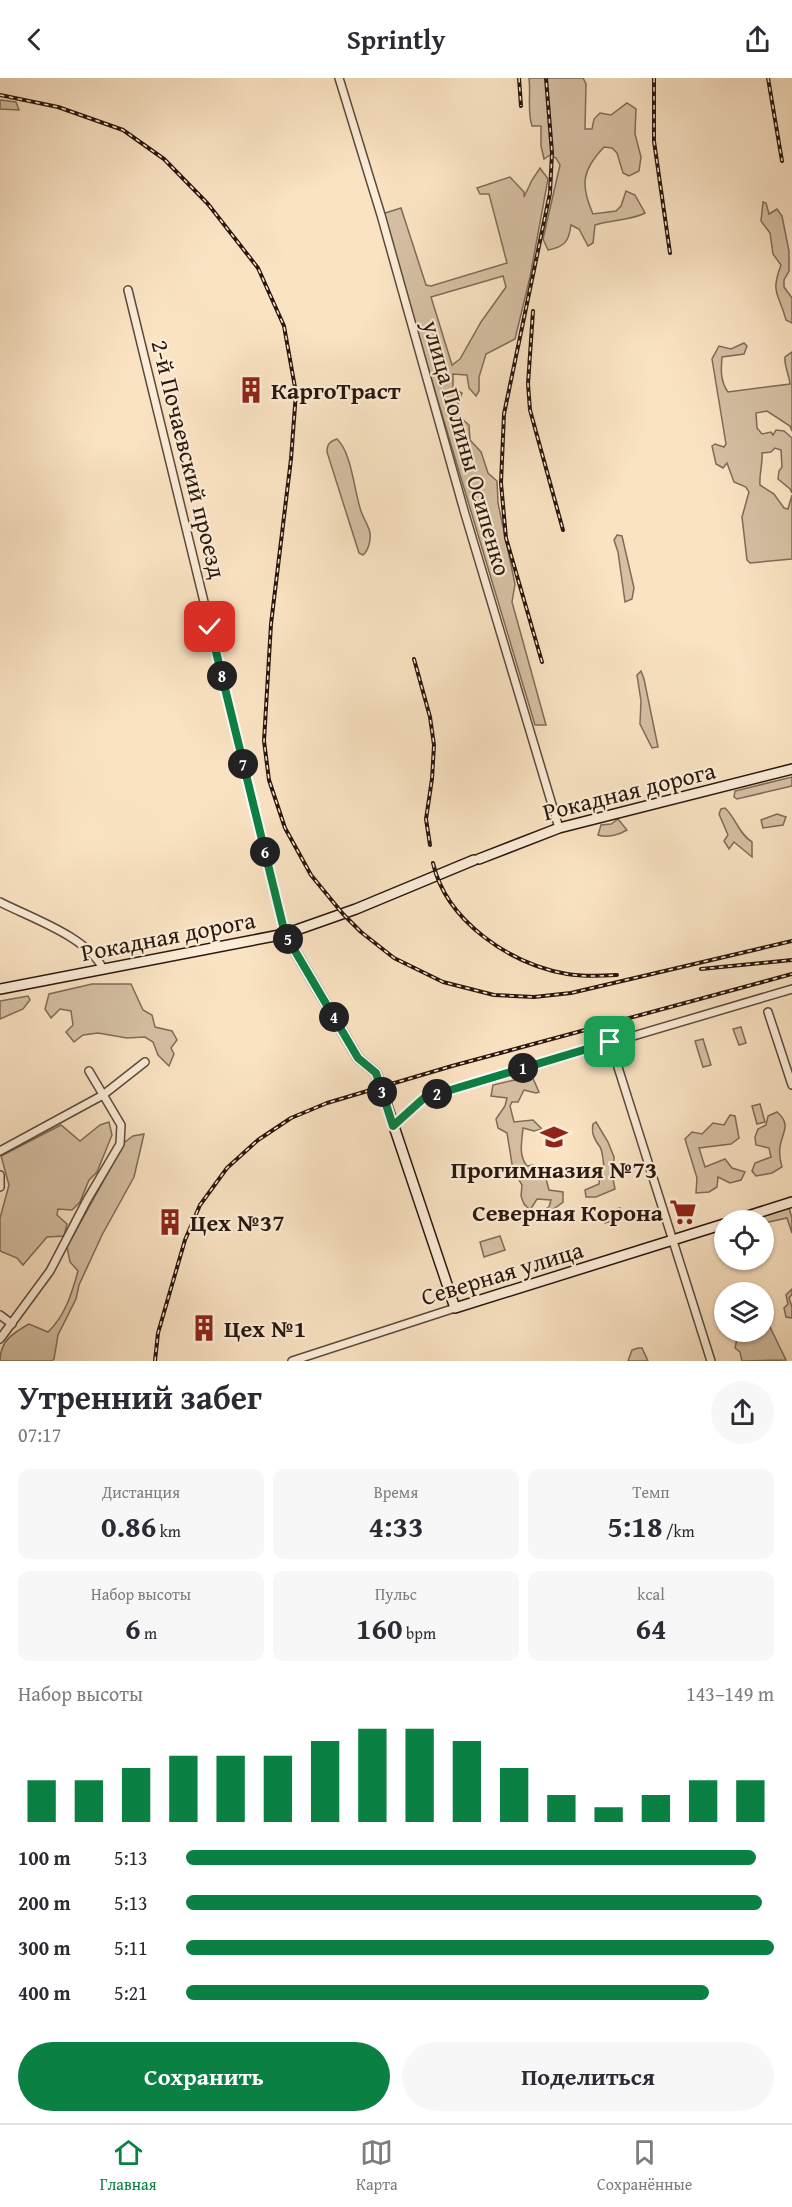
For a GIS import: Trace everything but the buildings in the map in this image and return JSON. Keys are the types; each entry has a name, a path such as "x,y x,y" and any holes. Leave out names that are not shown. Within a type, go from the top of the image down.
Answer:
{"main road":[{"name":"Рокадная дорога","path":"0,989 285,934 559,828 792,769"},
{"name":"2-й Почаевский проезд","path":"285,934 358,1058 376,1073 455,1308"},
{"path":"767,1210 792,1202"},
{"name":"Северная улица","path":"455,1308 714,1227"}],"street":[{"name":"улица Полины Осипенко","path":"339,78 384,226 465,514 559,828"},
{"name":"2-й Почаевский проезд","path":"128,290 285,934"},
{"path":"0,902 74,939 98,957 103,969"},
{"path":"393,1126 424,1098 792,989"},
{"path":"768,1012 792,1085"},
{"path":"610,1042 711,1361"},
{"path":"0,1151 103,1095 145,1062"},
{"path":"0,1340 50,1270 120,1144 122,1125 89,1071"},
{"path":"0,1175 0,1186"},
{"name":"Северная улица","path":"292,1361 455,1308"},
{"path":"0,1315 12,1324"}],"shaded area":[{"path":"529,78 583,78 586,84 585,129 592,129 594,119 600,113 611,115 627,103 636,109 635,134 641,157 639,171 629,176 623,173 617,153 612,148 604,147 587,171 585,186 593,214 616,211 621,206 626,191 635,195 645,213 595,225 593,243 588,246 579,229 571,225 567,239 558,247 548,250 543,239 560,165 556,158 550,155 544,159 541,146 541,126 532,126"},
{"path":"0,100 16,102 19,110 0,109"},
{"path":"540,168 548,179 530,277 515,339 486,354 476,396 469,388 467,375 453,374 453,388 462,393 456,409 469,425 470,440 481,452 488,473 497,481 498,503 515,584 512,602 546,725 535,725 382,214 401,208 426,285 431,286 507,263 489,194 480,194 477,188 510,177 524,192 524,197","holes":["503,276 506,287 481,322 460,359 452,365 431,297"]},
{"path":"763,202 766,203 769,214 777,209 782,216 789,251 789,271 784,280 784,287 792,298 792,323 786,320 777,293 776,282 781,265 773,254 770,233 761,221"},
{"path":"744,343 747,346 744,354 722,357 722,379 728,392 790,384 785,357 792,352 792,431 790,426 767,411 756,413 757,428 762,434 771,432 773,435 776,430 784,431 792,438 792,493 778,479 782,467 781,450 775,448 771,452 762,453 760,485 774,494 784,508 788,509 792,495 792,559 750,563 747,560 742,517 749,492 746,487 734,482 727,463 723,468 716,464 712,446 715,444 724,447 726,444 712,359 719,346 731,349"},
{"path":"337,439 346,453 361,511 369,530 369,545 363,555 359,553 327,452 329,443"},
{"path":"617,535 622,536 634,588 632,599 625,602 618,552 614,540"},
{"path":"641,671 658,747 652,748 640,724 641,701 637,675"},
{"path":"792,777 792,786 737,799 734,797 735,791"},
{"path":"725,808 743,834 752,842 752,857 734,842 729,849 724,841 728,835 719,814 721,809"},
{"path":"777,814 786,817 783,825 763,828 761,820"},
{"path":"618,819 627,830 613,835 598,835 601,825 611,824"},
{"path":"92,984 131,984 143,1010 152,1015 155,1027 172,1031 177,1040 171,1048 174,1054 169,1066 158,1055 153,1042 145,1037 127,1038 98,1033 83,1035 74,1042 66,1032 73,1025 71,1011 60,1009 51,1018 45,1009 49,994"},
{"path":"28,996 30,1000 23,1009 0,1019 0,1001"},
{"path":"741,1027 746,1043 739,1045 733,1029"},
{"path":"703,1039 711,1065 703,1067 695,1041"},
{"path":"532,1076 539,1092 524,1090 518,1102 512,1102 510,1106 514,1122 533,1120 542,1129 534,1131 523,1128 522,1157 527,1166 533,1165 545,1175 549,1190 563,1192 563,1202 543,1217 535,1218 534,1215 549,1207 551,1200 537,1199 530,1210 524,1204 521,1196 522,1185 513,1170 507,1133 498,1128 496,1119 505,1106 507,1098 491,1096 493,1085"},
{"path":"760,1104 765,1122 757,1124 752,1106"},
{"path":"777,1112 785,1125 780,1149 782,1167 772,1173 756,1176 752,1171 755,1163 771,1157 769,1148 756,1145 755,1137 758,1129 766,1125 768,1116"},
{"path":"730,1115 735,1116 739,1138 731,1144 699,1148 705,1167 725,1159 732,1168 745,1172 741,1180 730,1183 718,1177 717,1187 709,1192 696,1193 697,1178 685,1139 692,1132 702,1134 713,1123 724,1125"},
{"path":"109,1122 112,1135 97,1172 89,1180 80,1202 72,1210 58,1209 57,1215 67,1224 64,1236 47,1237 23,1265 17,1258 0,1251 0,1218 9,1185 1,1156 61,1125 80,1141 100,1125"},
{"path":"596,1122 614,1157 615,1189 596,1197 586,1197 585,1190 599,1184 600,1173 604,1167 601,1149 593,1134 593,1124"},
{"path":"144,1134 134,1177 102,1235 79,1285 76,1299 58,1335 54,1359 52,1361 0,1361 2,1348 8,1338 29,1324 48,1332 59,1319 78,1271 70,1262 67,1247 125,1142 133,1136"},
{"path":"620,1208 623,1217 605,1223 602,1213"},
{"path":"789,1208 792,1233 787,1218 774,1221 774,1213"},
{"path":"500,1236 505,1250 484,1257 480,1242"},
{"path":"792,1289 789,1298 792,1318 786,1317 784,1308 788,1304 786,1295"},
{"path":"774,1335 786,1360 742,1361 740,1352 735,1348 736,1342 774,1342"},
{"path":"642,1348 648,1361 628,1361 632,1350"}],"railway":[{"path":"519,78 521,106"},
{"path":"542,662 506,538 501,483 504,414 550,193 552,153 546,78"},
{"path":"654,78 654,141 670,253"},
{"path":"768,78 782,161"},
{"path":"0,95 58,107 123,130 164,159 208,204 258,268 284,326 296,393 291,459 271,624 264,741 269,780 285,828 311,875 343,914 361,932 394,958 443,982 494,995 534,997 571,993 792,941"},
{"path":"533,311 528,384 530,410 563,530"},
{"path":"414,659 430,717 434,745 426,819 430,845"},
{"path":"433,863 440,884 451,903 466,921 503,950 545,969 567,974 617,975"},
{"path":"701,969 792,960"},
{"path":"155,1361 158,1333 185,1240 200,1205 227,1168 258,1140 291,1118 327,1103 452,1066 792,974"}],"place":[{"name":"КаргоТраст","path":"251,390"},
{"name":"Прогимназия №73","path":"554,1137"},
{"name":"Северная Корона","path":"683,1212"},
{"name":"Цех №37","path":"170,1222"},
{"name":"Цех №1","path":"204,1328"}],"route":[{"path":"210,627 285,934 358,1058 376,1073 393,1126 424,1098 610,1042"}]}
